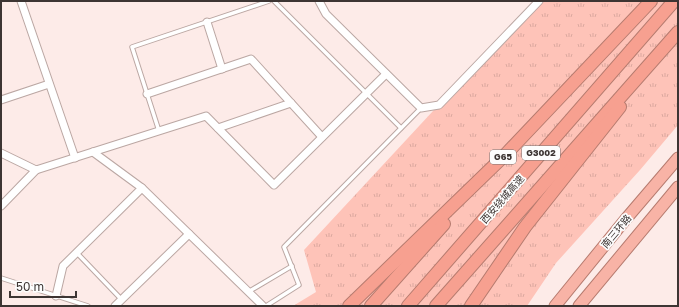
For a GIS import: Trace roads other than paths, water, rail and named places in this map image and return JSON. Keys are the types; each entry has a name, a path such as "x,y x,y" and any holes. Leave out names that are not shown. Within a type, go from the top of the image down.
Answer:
{"highway":[{"name":"G65","path":"349,306 506,154 650,1"},
{"name":"西安绕城高速","path":"408,306 674,1"},
{"path":"472,306 525,227 575,166 678,32"},
{"name":"西安绕城高速","path":"436,306 678,32"},
{"path":"371,306 506,154"},
{"name":"南三环路","path":"555,306 678,158"},
{"name":"南三环路","path":"579,306 678,187"}],"street":[{"path":"20,1 75,158"},
{"path":"319,1 326,14 421,108 439,105 539,1"},
{"path":"206,22 222,69"},
{"path":"148,94 251,59 322,137"},
{"path":"1,206 36,170 206,116 274,185 386,74"},
{"path":"1,100 49,84"},
{"path":"218,128 291,103"},
{"path":"93,152 142,188 248,292 265,306"},
{"path":"1,153 36,170"},
{"path":"56,296 62,266 142,188"},
{"path":"116,306 189,234"}],"lane":[{"path":"159,131 132,47 270,1"},
{"path":"274,1 401,128"},
{"path":"265,306 299,285 284,247 421,108"},
{"path":"77,252 122,300"},
{"path":"248,292 292,266"},
{"path":"1,278 88,306"}]}
